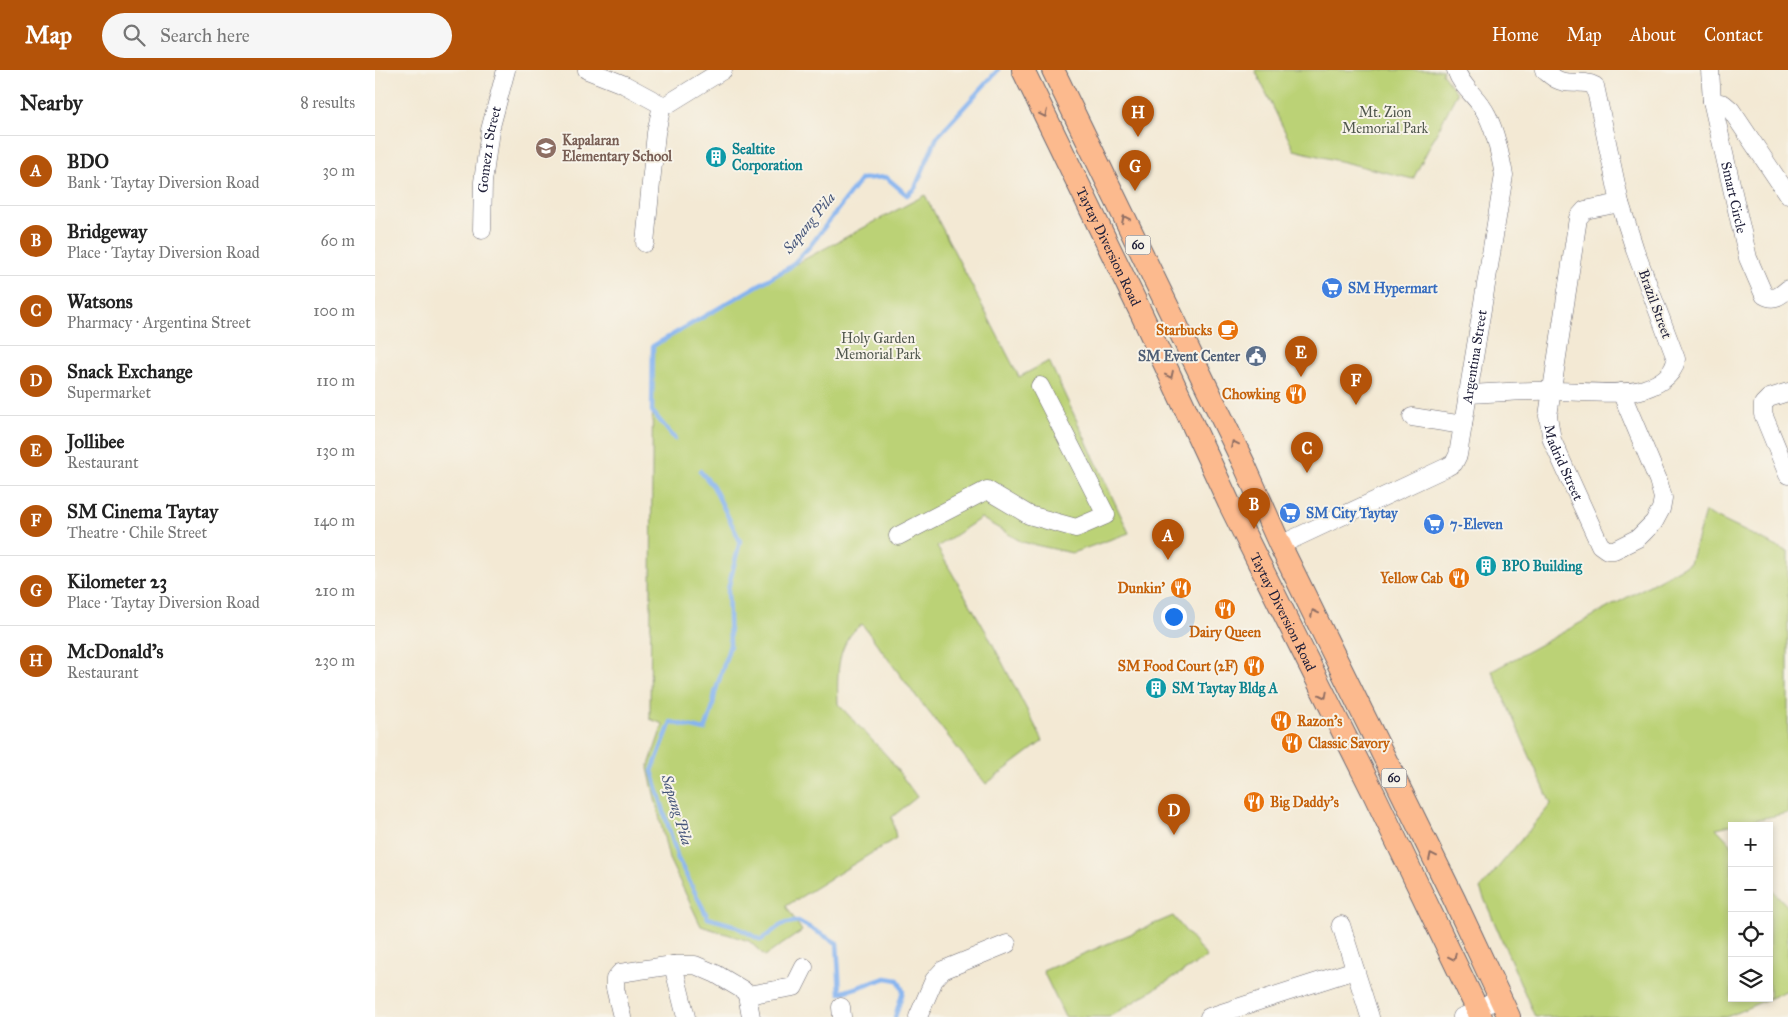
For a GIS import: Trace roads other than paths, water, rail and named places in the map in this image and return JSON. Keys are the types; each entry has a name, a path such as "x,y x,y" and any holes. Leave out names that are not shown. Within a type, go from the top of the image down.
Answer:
{"main road":[{"name":"Taytay Diversion Road","path":"1023,70 1142,315 1229,503 1462,975 1473,1015"},
{"name":"Taytay Diversion Road","path":"1053,70 1509,1017"}],"street":[{"name":"Gomez 1 Street","path":"482,230 483,182 491,130 506,70"},
{"path":"587,70 629,77 662,105 668,104 723,70"},
{"name":"Argentina Street","path":"1281,545 1455,463 1458,455 1504,175 1500,149 1487,114 1459,79 1456,70"},
{"name":"Brazil Street","path":"1467,394 1643,390 1663,380 1675,367 1676,360 1635,250 1620,203 1595,86 1589,82 1557,80 1544,70"},
{"name":"Smart Circle","path":"1710,70 1712,101 1748,258 1764,295 1770,298 1777,298 1788,289"},
{"path":"1712,101 1724,104 1731,110 1788,195"},
{"path":"645,243 656,133 662,105"},
{"name":"Madrid Street","path":"1620,203 1585,210 1579,218 1548,416 1552,440 1601,545 1607,550 1614,550 1638,538 1654,522 1661,509 1663,498 1659,480 1621,392"},
{"path":"898,536 987,490 1029,515 1076,528 1106,515 1040,386"},
{"path":"1788,392 1769,398 1763,404 1763,414 1788,475"},
{"path":"1412,417 1463,426"},
{"path":"1341,925 1371,1017"},
{"path":"918,1017 934,980 943,970 1007,944"},
{"path":"673,965 686,1017"},
{"path":"622,1017 615,988 615,979 621,973 673,965 695,965 737,985 747,996 751,1017"},
{"path":"747,996 794,987 804,967"},
{"path":"1209,1017 1355,970"},
{"path":"1473,1015 1498,997"}],"waterway":[{"name":"Sapang Pila","path":"675,439 652,411 653,346 790,267 810,246 861,179 886,177 907,195 915,188 937,137 998,70"},
{"name":"Sapang Pila","path":"700,471 713,486 740,541 728,589 730,645 705,730 671,722 652,771 678,859 708,918 733,925 761,940 782,924 798,921 837,943 840,993 886,978 898,980 903,991 895,1017"}],"place":[{"name":"McDonald's","path":"1138,137"},
{"name":"Kapalaran Elementary School","path":"546,148"},
{"name":"Sealtite Corporation","path":"716,157"},
{"name":"Kilometer 23","path":"1135,191"},
{"name":"SM Hypermart","path":"1332,288"},
{"name":"Starbucks","path":"1228,330"},
{"name":"SM Event Center","path":"1256,356"},
{"name":"Jollibee","path":"1301,377"},
{"name":"Chowking","path":"1296,394"},
{"name":"SM Cinema Taytay","path":"1356,405"},
{"name":"Watsons","path":"1307,473"},
{"name":"SM City Taytay","path":"1290,513"},
{"name":"7-Eleven","path":"1434,524"},
{"name":"Bridgeway","path":"1254,529"},
{"name":"BDO","path":"1168,560"},
{"name":"BPO Building","path":"1486,566"},
{"name":"Yellow Cab","path":"1459,578"},
{"name":"Dunkin'","path":"1181,588"},
{"name":"Dairy Queen","path":"1225,609"},
{"name":"SM Food Court (2F)","path":"1254,666"},
{"name":"SM Taytay Bldg A","path":"1156,688"},
{"name":"Razon's","path":"1281,721"},
{"name":"Classic Savory","path":"1292,743"},
{"name":"Big Daddy's","path":"1254,802"},
{"name":"Snack Exchange","path":"1174,835"}],"park label":[{"name":"Mt. Zion Memorial Park","path":"1385,120"},
{"name":"Holy Garden Memorial Park","path":"878,346"}]}
